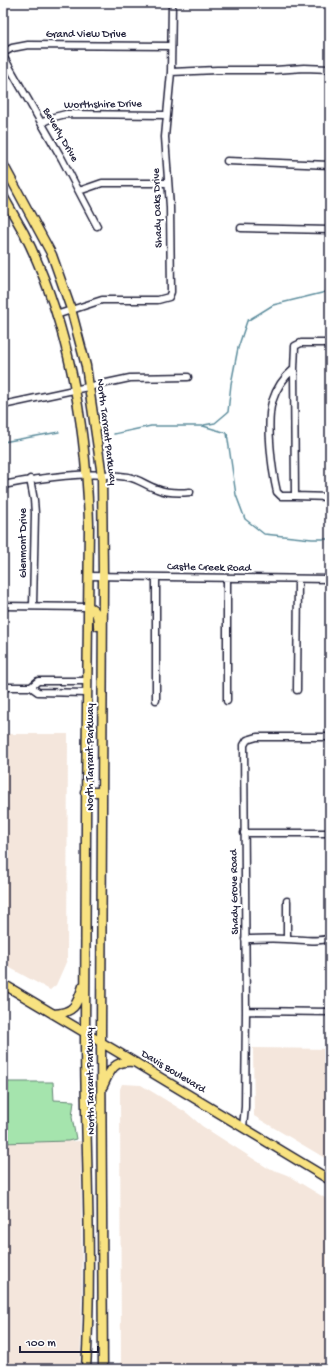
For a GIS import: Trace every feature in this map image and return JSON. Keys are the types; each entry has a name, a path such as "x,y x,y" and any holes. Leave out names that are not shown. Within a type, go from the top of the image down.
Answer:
{"main road":[{"name":"North Tarrant Parkway","path":"3,164 52,255 72,309 90,387 102,476 101,1088 103,1369"},
{"name":"North Tarrant Parkway","path":"3,196 24,233 36,260 56,315 67,354 82,425 87,476 89,524 85,792 85,1033 88,1280 86,1369"},
{"path":"88,607 93,608 98,617 99,652 102,660"},
{"path":"85,792 102,792"},
{"path":"53,1014 61,1014 69,1011 77,1004 85,978"},
{"name":"Davis Boulevard","path":"3,984 136,1062 330,1180"},
{"path":"101,1088 110,1070 121,1062 136,1062"},
{"path":"88,1280 103,1280"}],"street":[{"name":"Shady Oaks Drive","path":"56,315 102,300 158,300 169,297 171,292 170,207 165,147 166,115 171,72 172,3"},
{"name":"Grand View Drive","path":"3,54 12,48 28,45 171,46"},
{"name":"Beverly Drive","path":"3,54 62,159 97,226"},
{"path":"171,72 304,68 330,69"},
{"name":"Worthshire Drive","path":"41,123 54,117 66,114 166,115"},
{"path":"227,161 330,164"},
{"path":"79,191 102,183 168,183"},
{"path":"241,228 330,230"},
{"path":"295,496 295,346 300,343 330,343"},
{"path":"294,369 286,375 272,403 270,426 272,461 278,492 281,496 330,496"},
{"path":"3,405 130,378 188,377"},
{"path":"3,485 30,479 102,476 130,478 142,481 162,491 190,492"},
{"name":"Glenmont Drive","path":"30,479 34,500 33,606"},
{"name":"Castle Creek Road","path":"88,576 330,579"},
{"path":"156,578 156,700"},
{"path":"227,578 227,701"},
{"path":"297,690 298,579"},
{"path":"3,606 88,607"},
{"path":"31,687 38,681 87,681"},
{"path":"53,681 53,692"},
{"path":"3,687 31,687 38,692 87,693"},
{"name":"Shady Grove Road","path":"243,1127 245,1107 246,1011 244,745 247,740 257,737 330,737"},
{"path":"244,833 330,833"},
{"path":"287,901 287,939"},
{"path":"245,939 324,940 330,938"},
{"path":"246,1011 330,1012"}],"shaded area":[{"path":"3,734 68,734 67,960 56,985 50,990 3,964"},
{"path":"253,1048 330,1049 330,1161 254,1116"},
{"path":"122,1084 141,1085 187,1113 202,1126 266,1167 287,1175 330,1201 330,1369 121,1369 120,1089"},
{"path":"81,1141 82,1296 80,1369 3,1369 3,1143"}],"green space":[{"path":"3,1082 53,1082 54,1100 74,1101 72,1117 76,1139 68,1141 3,1143"}],"waterway":[{"path":"204,425 215,423 228,412 231,384 238,348 247,321 273,305 330,291"},
{"path":"114,434 151,426 203,426 227,433 236,495 245,519 264,534 312,539 330,539"},
{"path":"3,442 59,432"}]}
